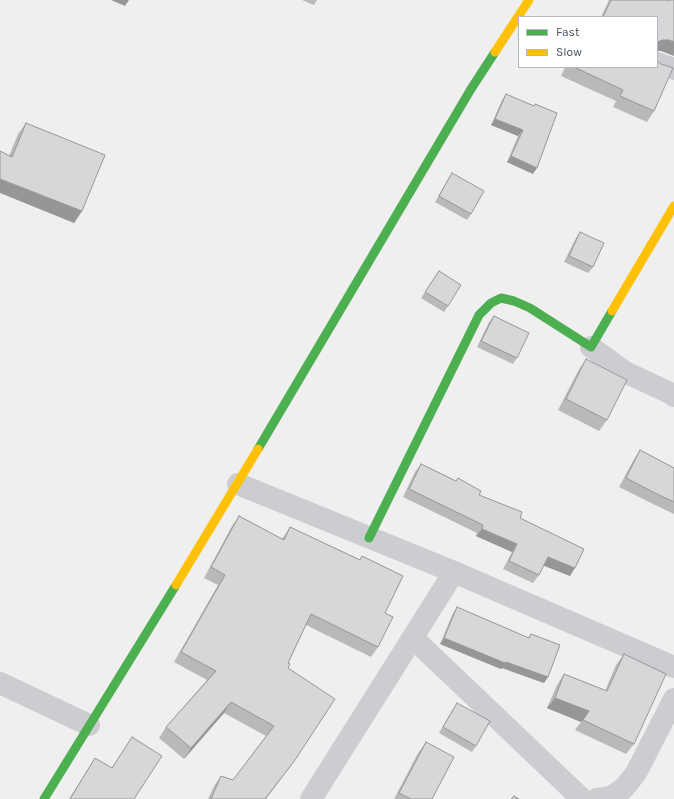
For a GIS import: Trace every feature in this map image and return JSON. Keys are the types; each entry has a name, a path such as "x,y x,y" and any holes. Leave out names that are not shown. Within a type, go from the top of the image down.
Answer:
{"street":[{"path":"44,799 238,484 471,89 518,21"},
{"path":"658,63 674,69"},
{"path":"591,347 674,206"},
{"path":"368,538 480,315 491,303 501,298 514,301 530,308 591,347 625,372 674,396"},
{"path":"238,484 454,572 674,667"},
{"path":"311,799 454,572"},
{"path":"413,638 582,799"},
{"path":"7,687 89,724"},
{"path":"597,799 611,797 624,788 636,773 674,699"}],"building":[{"path":"611,0 674,0 674,42 669,40 658,42 658,16 603,16"},
{"path":"658,62 673,68 654,111 620,96 623,90 576,68 658,68"},
{"path":"506,94 534,106 535,104 557,113 537,168 511,156 523,130 495,119"},
{"path":"26,123 105,155 82,211 0,179 0,151 12,157"},
{"path":"452,173 484,191 471,214 439,196"},
{"path":"580,232 604,243 593,267 569,256"},
{"path":"439,271 461,285 448,306 425,292"},
{"path":"494,316 529,333 517,358 481,341"},
{"path":"586,359 627,380 607,420 566,399"},
{"path":"640,450 674,468 674,502 626,478"},
{"path":"421,464 456,481 458,478 481,491 479,495 522,512 520,518 584,549 575,568 548,557 539,575 509,561 517,544 482,529 483,525 409,489"},
{"path":"239,516 284,540 290,527 360,560 362,556 403,576 385,613 393,617 378,647 311,614 288,663 290,664 288,668 335,699 295,760 265,799 211,799 221,776 233,780 274,726 231,702 191,748 166,727 216,671 181,652 225,575 211,567"},
{"path":"457,607 529,638 531,634 560,645 548,677 506,662 505,663 444,638"},
{"path":"624,654 666,674 634,744 583,720 589,711 555,698 564,674 607,691"},
{"path":"457,703 490,721 476,746 443,727"},
{"path":"132,737 162,756 134,799 70,799 95,758 112,768"},
{"path":"426,742 454,757 432,799 411,799 399,793"},
{"path":"514,796 519,799 511,799"}],"traffic: fast":[{"path":"258,449 471,89 495,52"},
{"path":"369,538 479,315 491,303 501,298 514,301 530,308 591,347 612,311"},
{"path":"44,799 176,585"}],"traffic: slow":[{"path":"519,16 529,0"},
{"path":"495,52 518,17"},
{"path":"612,311 674,206"},
{"path":"176,585 258,449"}]}
